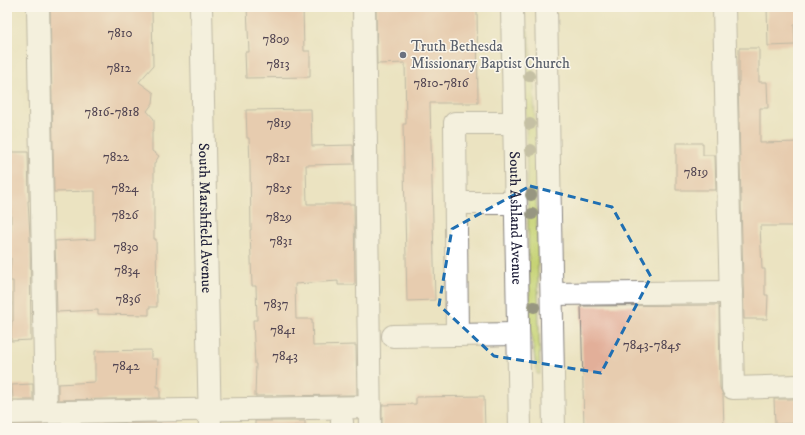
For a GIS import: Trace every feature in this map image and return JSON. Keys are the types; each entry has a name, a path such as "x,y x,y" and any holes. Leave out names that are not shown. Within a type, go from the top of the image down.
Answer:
{"main road":[{"path":"38,7 46,412"},
{"name":"South Marshfield Avenue","path":"201,7 209,419"},
{"path":"7,413 46,412 209,419 370,418 364,7"},
{"name":"South Ashland Avenue","path":"512,7 520,428"},
{"path":"546,7 554,428"},
{"path":"724,7 733,388 798,386"},
{"path":"456,334 456,123 514,123"},
{"path":"456,203 515,203"},
{"path":"552,294 731,292"},
{"path":"393,336 518,334"}],"highlighted area":[{"path":"530,186 612,207 651,277 601,373 494,356 439,305 452,229"}],"shaded area":[{"path":"177,416 177,428 22,428 22,418"}],"green space":[{"path":"524,30 528,30 534,75 540,374 537,374 530,326"}],"building":[{"path":"50,7 152,7 153,66 139,82 154,93 153,103 147,111 154,119 152,151 159,156 154,164 154,239 156,239 157,307 149,307 149,315 98,314 98,310 57,312 55,241 95,239 95,191 54,192"},
{"path":"247,7 303,7 304,51 310,51 310,77 246,78 245,52 249,52"},
{"path":"376,7 477,7 478,103 430,103 435,300 407,301 403,124 406,124 405,63 377,64"},
{"path":"767,7 798,7 798,25 794,25 795,45 768,46"},
{"path":"739,48 759,48 759,82 767,82 768,108 760,108 760,143 798,142 798,226 760,226 762,269 765,269 765,295 768,295 767,319 744,319 738,82"},
{"path":"311,109 312,146 353,145 354,164 306,165 307,204 354,204 355,285 338,285 338,281 295,284 296,319 312,319 313,346 356,345 357,395 255,396 256,364 253,320 257,320 256,286 252,286 250,166 246,110"},
{"path":"676,143 703,143 703,155 715,155 716,190 676,190"},
{"path":"10,152 28,152 31,340 11,341 13,321 13,281 10,281 11,258 9,258 8,233 11,232"},
{"path":"719,305 720,388 723,395 724,428 584,428 581,306"},
{"path":"151,350 151,359 158,359 157,387 160,387 160,398 58,400 58,384 95,382 95,351"},
{"path":"33,384 33,400 13,400 12,385"},
{"path":"484,396 485,428 382,428 382,405 416,404 416,397"},
{"path":"774,399 798,399 798,423 775,424"},
{"path":"255,421 305,421 305,426 294,426 294,428 255,428"},
{"path":"161,423 161,428 14,428 14,425"}],"place":[{"name":"Truth Bethesda Missionary Baptist Church","path":"403,55"}]}
